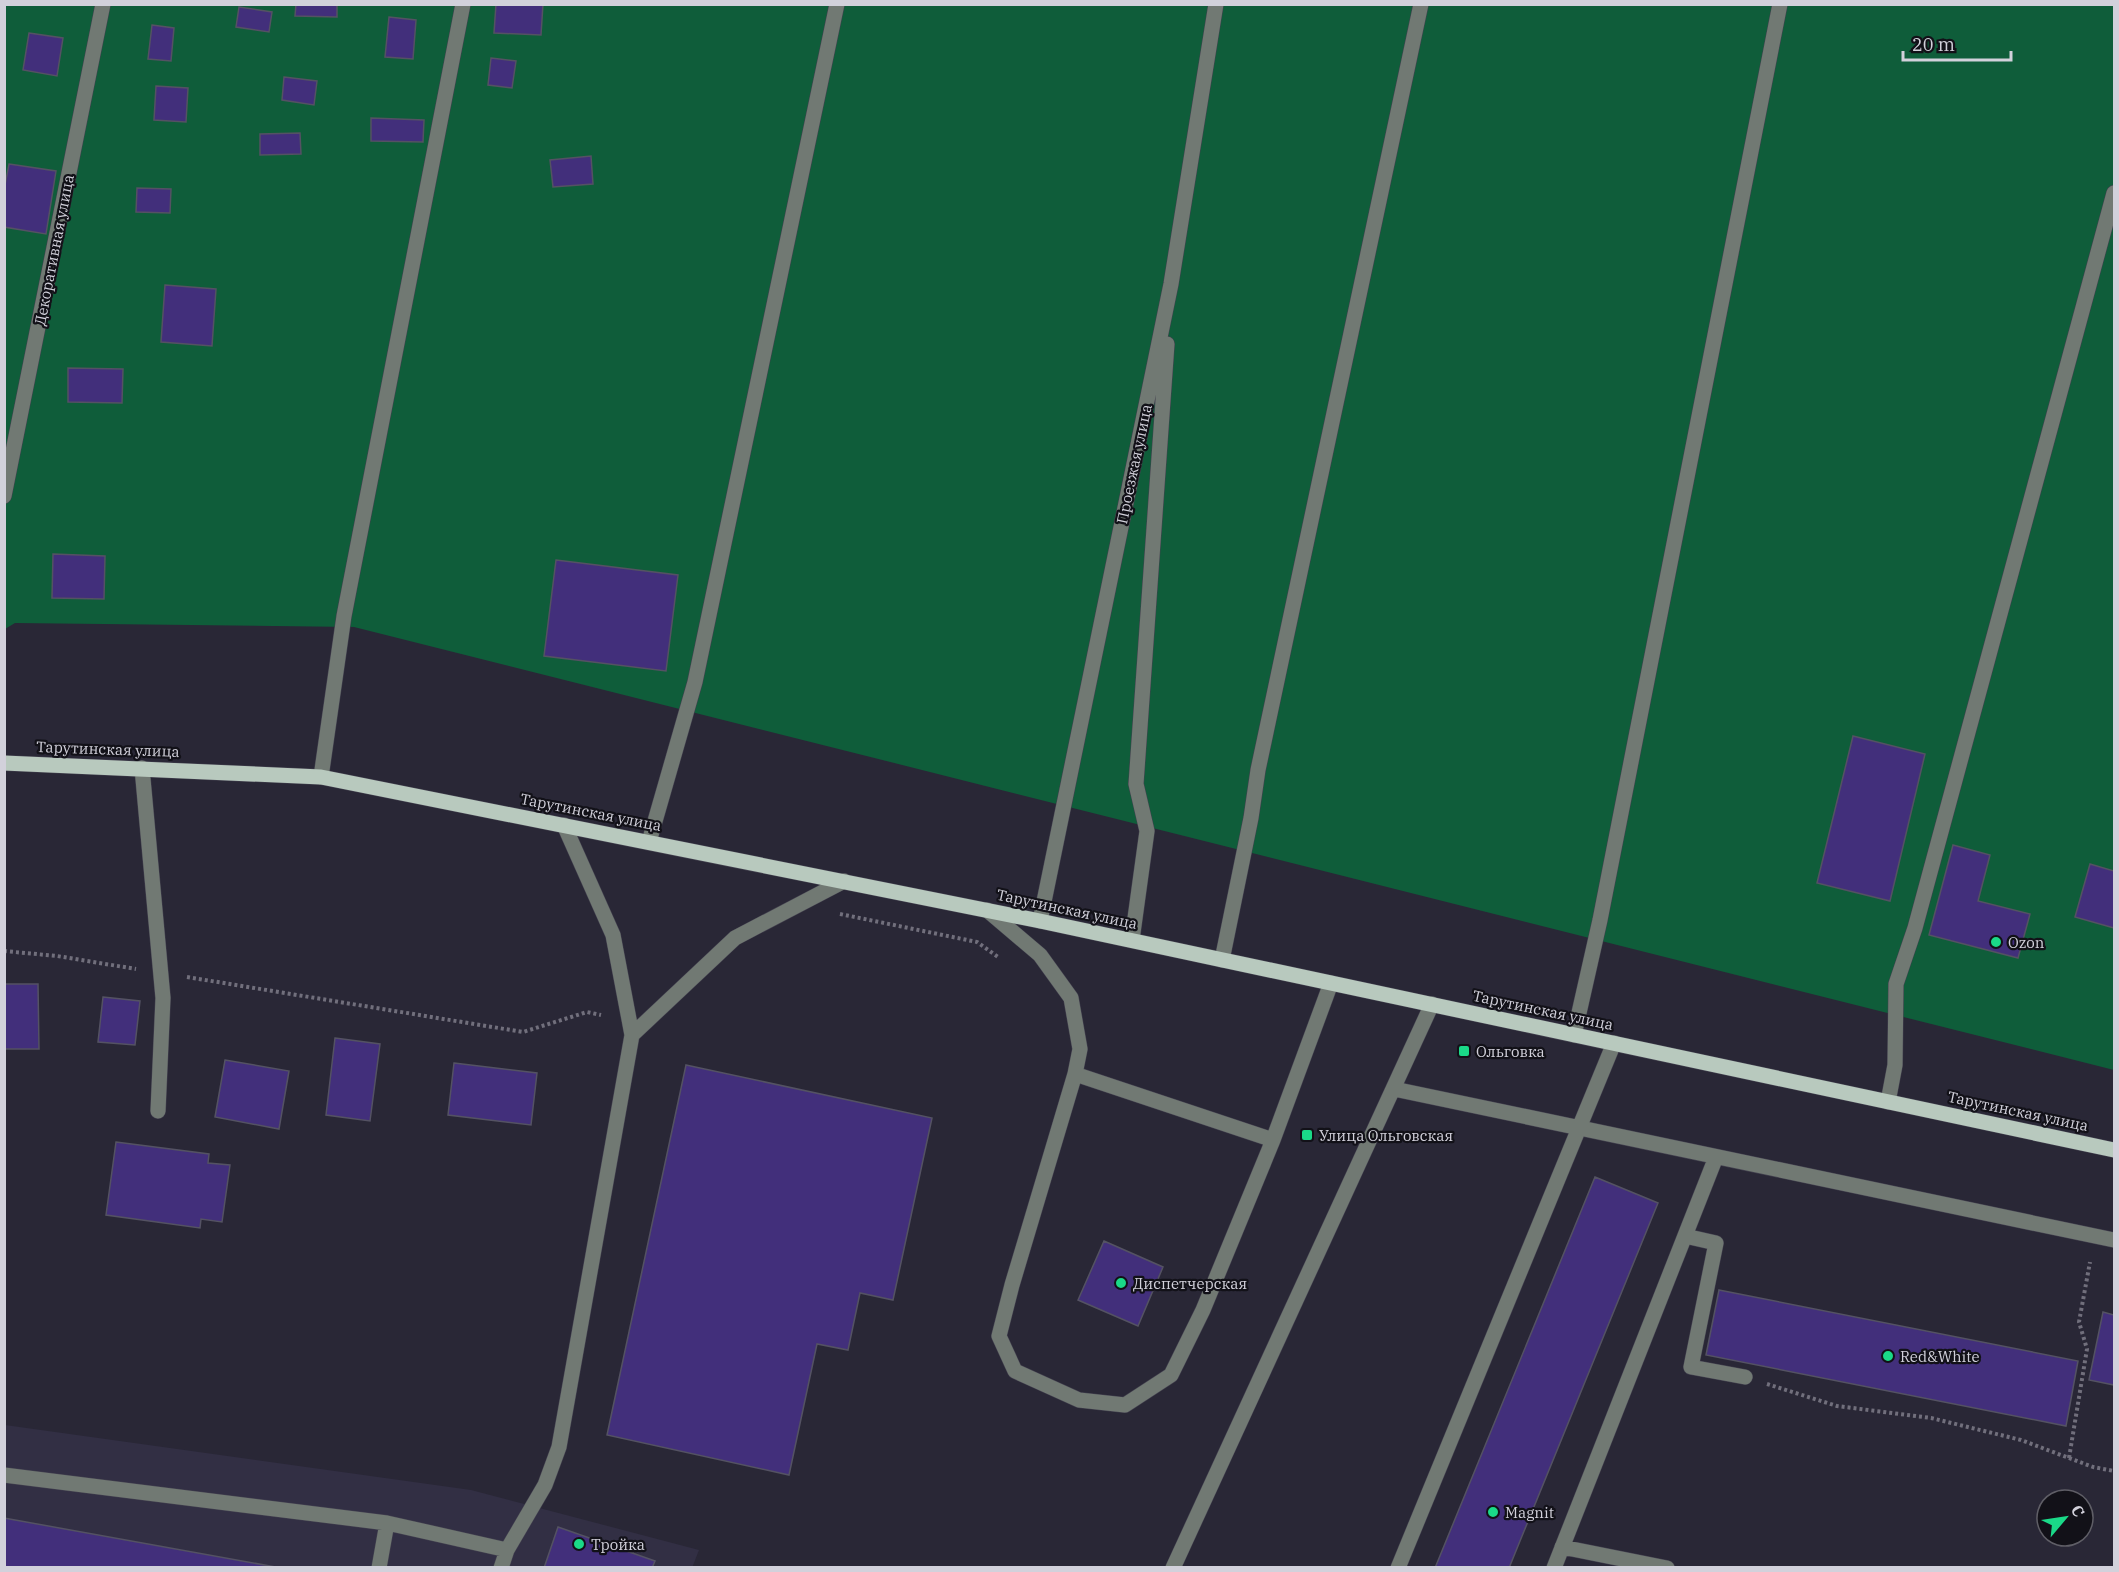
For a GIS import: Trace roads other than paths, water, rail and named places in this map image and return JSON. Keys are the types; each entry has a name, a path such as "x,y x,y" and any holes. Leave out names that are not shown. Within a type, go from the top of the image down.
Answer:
{"main road":[{"name":"Тарутинская улица","path":"4,763 321,777 1132,940 2115,1150"}],"street":[{"name":"Декоративная улица","path":"4,496 103,4"},
{"path":"321,777 344,616 463,4"},
{"path":"649,842 695,682 837,4"},
{"name":"Проезжая улица","path":"1040,921 1171,284 1215,4"},
{"path":"1222,960 1251,818 1260,758 1421,4"},
{"path":"1574,1035 1602,908 1780,4"},
{"path":"1888,1102 1894,1065 1896,984 1915,928 2115,193"},
{"path":"1132,940 1147,831 1136,784 1171,284"},
{"path":"142,768 163,998 158,1111"},
{"path":"501,1568 507,1550 545,1485 559,1447 633,1035 614,935 564,825"},
{"path":"633,1035 735,939 844,881"},
{"path":"987,910 1040,955 1071,998 1080,1049 1075,1074 999,1336 1015,1371 1078,1400 1125,1405 1171,1375 1203,1310 1273,1140 1331,983"},
{"path":"1173,1568 1432,1004"},
{"path":"1398,1568 1614,1043"},
{"path":"1075,1074 1273,1140"},
{"path":"1394,1089 2115,1240"},
{"path":"1554,1568 1716,1157"},
{"path":"1685,1236 1716,1243 1691,1367 1745,1377"},
{"path":"4,1475 387,1523 507,1550"},
{"path":"379,1568 387,1523"},
{"path":"1562,1547 1667,1568"}],"place":[{"name":"Ozon","path":"1996,942"},
{"name":"Ольговка","path":"1464,1051"},
{"name":"Улица Ольговская","path":"1307,1135"},
{"name":"Диспетчерская","path":"1121,1283"},
{"name":"Red&White","path":"1888,1356"},
{"name":"Magnit","path":"1493,1512"},
{"name":"Тройка","path":"579,1544"}]}
